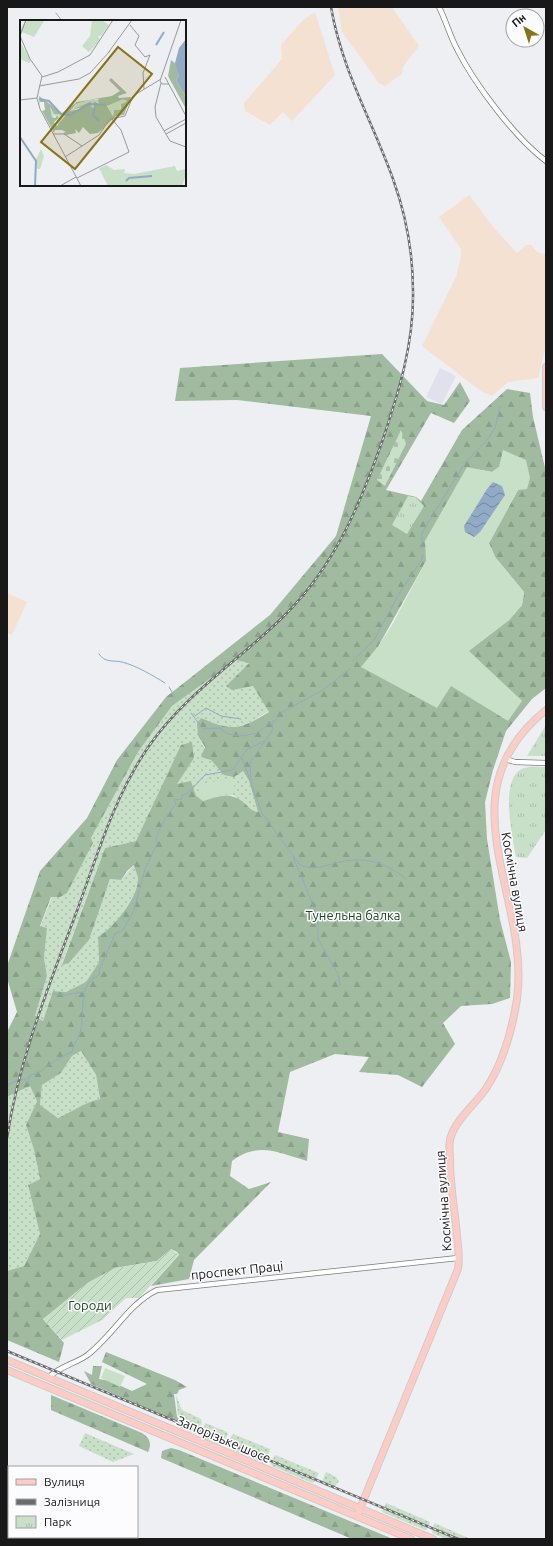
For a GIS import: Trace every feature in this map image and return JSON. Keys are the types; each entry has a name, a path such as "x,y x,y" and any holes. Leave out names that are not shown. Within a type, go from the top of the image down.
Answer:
{"main road":[{"path":"546,366 546,407"},
{"name":"Космічна вулиця","path":"357,1516 456,1274 458,1258 450,1169 451,1137 458,1123 486,1088 495,1071 509,1036 517,998 517,952 494,820 496,790 505,759 525,728 546,710"},
{"name":"Запорізьке шосе","path":"7,1360 433,1539"},
{"name":"Запорізьке шосе","path":"7,1370 411,1539"},
{"path":"46,1386 49,1377"},
{"path":"164,1435 168,1428"}],"street":[{"path":"439,7 457,50 477,82 531,148 546,161"},
{"path":"505,759 515,762 546,764"},
{"name":"проспект Праці","path":"49,1377 91,1352 139,1303 157,1290 458,1258"}],"shaded area":[{"path":"338,7 392,7 419,46 403,67 402,74 385,86 379,83 342,32"},
{"path":"315,12 335,75 292,121 283,112 270,125 245,111 244,103 282,59 281,45 303,20"},
{"path":"469,195 495,229 517,253 526,245 531,245 537,252 546,255 546,346 538,378 508,382 492,396 482,392 422,346 456,277 461,257 461,249 439,217"},
{"path":"440,368 456,376 442,404 426,397"},
{"path":"7,593 27,602 12,635 7,633"}],"green space":[{"name":"Тунельна балка","path":"382,354 427,401 444,405 460,382 470,401 454,423 431,413 386,490 416,497 421,501 462,430 507,389 530,393 533,417 546,472 546,688 532,699 506,731 493,770 485,802 487,839 500,920 511,962 510,998 492,1004 461,1006 443,1023 455,1044 422,1087 398,1075 359,1072 369,1057 335,1054 290,1072 278,1132 309,1139 307,1161 278,1152 260,1150 251,1151 232,1161 230,1176 249,1189 271,1182 194,1260 189,1279 151,1286 179,1255 171,1249 157,1261 115,1268 43,1319 64,1343 59,1362 7,1340 7,1271 24,1266 40,1234 28,1185 40,1179 34,1150 26,1125 37,1101 30,1086 7,1097 7,1032 17,1012 7,978 7,966 40,871 87,818 117,760 166,697 270,615 336,536 371,416 237,400 175,401 180,368","holes":["499,467 518,490 489,543 495,557 524,592 522,605 509,620 468,651 522,701 451,686 379,645 426,561 474,469 492,472","236,660 249,663 226,686 232,690 253,686 269,712 251,722 236,727 221,725 201,718 197,723 198,736 205,747 201,757 211,760 224,775 234,777 243,771 249,781 258,812 233,797 223,796 203,801 196,796 191,781 177,784 194,758 192,742 181,745 136,841 105,848 62,965 69,963 89,940 110,879 121,880 127,871 134,865 138,880 137,888 129,904 117,920 98,937 99,962 86,982 66,992 53,991 43,1021 35,1016 47,976 44,958 47,928 40,926 51,897 60,897 67,893 93,843 91,838 138,752 172,706","81,1051 96,1075 100,1099 85,1104 58,1118 40,1105 42,1085 61,1073 72,1056"]},
{"path":"401,430 406,444 385,486 377,480"},
{"path":"503,450 526,460 530,478 527,489 518,490 489,543 495,557 524,592 522,605 509,620 469,651 522,701 508,721 451,686 437,708 361,667 379,645 392,625 426,561 425,541 467,467 492,472 499,467"},
{"path":"408,496 415,497 424,506 407,534 392,525"},
{"path":"237,660 249,663 226,686 253,686 269,711 244,725 230,727 215,724 198,736 211,760 218,767 243,771 249,781 258,812 248,807 233,795 203,801 196,797 192,787 158,796 136,841 105,848 62,964 69,963 89,940 110,879 121,880 134,865 138,878 137,887 129,904 117,920 98,937 99,962 86,983 66,992 53,991 43,1021 35,1016 47,976 44,958 47,928 40,927 52,897 60,897 93,843 91,838 138,752 172,706"},
{"path":"546,725 546,756 527,756"},
{"path":"546,767 546,830 527,858 516,857 509,809 511,783 516,774 524,768"},
{"path":"232,777 235,792 203,800 199,786"},
{"path":"81,1051 96,1075 100,1100 85,1105 58,1118 40,1105 42,1085 61,1073 72,1056"},
{"path":"30,1086 37,1101 26,1125 34,1150 40,1179 28,1185 40,1234 24,1266 7,1271 7,1097"},
{"name":"Городи","path":"171,1249 179,1255 139,1298 126,1298 102,1320 62,1340 43,1319 87,1283 115,1268 157,1261"},
{"path":"106,1352 175,1380 187,1387 179,1390 177,1394 174,1394 177,1417 183,1420 187,1430 177,1426 176,1421 91,1384 84,1371 92,1375 93,1366 102,1366 99,1379 110,1381 132,1391 147,1384 102,1362"},
{"path":"105,1368 125,1376 120,1387 101,1378"},
{"path":"51,1395 142,1433 150,1441 148,1452 51,1410"},
{"path":"176,1395 182,1410 201,1419 202,1422 196,1434 188,1431 190,1421 178,1416"},
{"path":"205,1423 227,1432 228,1434 225,1440 219,1445 203,1438 200,1435"},
{"path":"85,1433 134,1454 113,1462 79,1446"},
{"path":"233,1434 270,1449 266,1464 228,1448 228,1442"},
{"path":"171,1448 393,1539 352,1539 161,1458 162,1451"},
{"path":"275,1455 319,1473 315,1481 312,1483 272,1466 271,1463"},
{"path":"326,1472 336,1477 339,1481 333,1489 321,1484"},
{"path":"386,1503 430,1522 428,1528 425,1530 382,1512"},
{"path":"434,1523 471,1539 446,1539 432,1533"}],"water":[{"path":"493,482 502,486 505,495 480,532 474,537 465,532 464,526"}],"waterway":[{"path":"56,13 61,20"},
{"path":"465,463 488,439 495,428 500,407"},
{"path":"422,549 422,533 463,466"},
{"path":"353,661 374,640 400,592 421,561 423,555"},
{"path":"99,654 106,660 122,662 133,666 165,683"},
{"path":"7,1085 21,1079 25,1080 33,1074 39,1073 54,1061 72,1052 80,1031 83,998 87,985 92,979 99,975 100,968 115,934 123,930 134,910 145,869 157,844 156,839 158,833 165,819 176,804 174,800 182,799 182,795 187,794 205,775 233,770 246,750 266,740 273,729 272,724 282,712 323,690 350,669"},
{"path":"169,687 175,697"},
{"path":"195,716 206,708 221,716 241,719"},
{"path":"191,713 203,729 219,728 228,734 243,736 257,733 273,721"},
{"path":"251,780 250,763 265,741"},
{"path":"242,758 262,813 299,864 315,868 349,860 375,862 399,873 406,879"},
{"path":"293,857 310,897 318,923 318,939 338,974 340,986"},
{"path":"38,989 43,989"},
{"path":"53,994 65,995 83,992"},
{"path":"27,1084 30,1078"}],"railway":[{"path":"7,1138 19,1079 36,1021 100,845 126,784 149,746 164,727 196,693 285,615 303,596 318,576 332,555 355,511 383,439 395,403 408,348 413,310 413,277 408,234 402,206 385,157 358,95 342,53 331,7"},
{"path":"7,1351 458,1539"}]}
